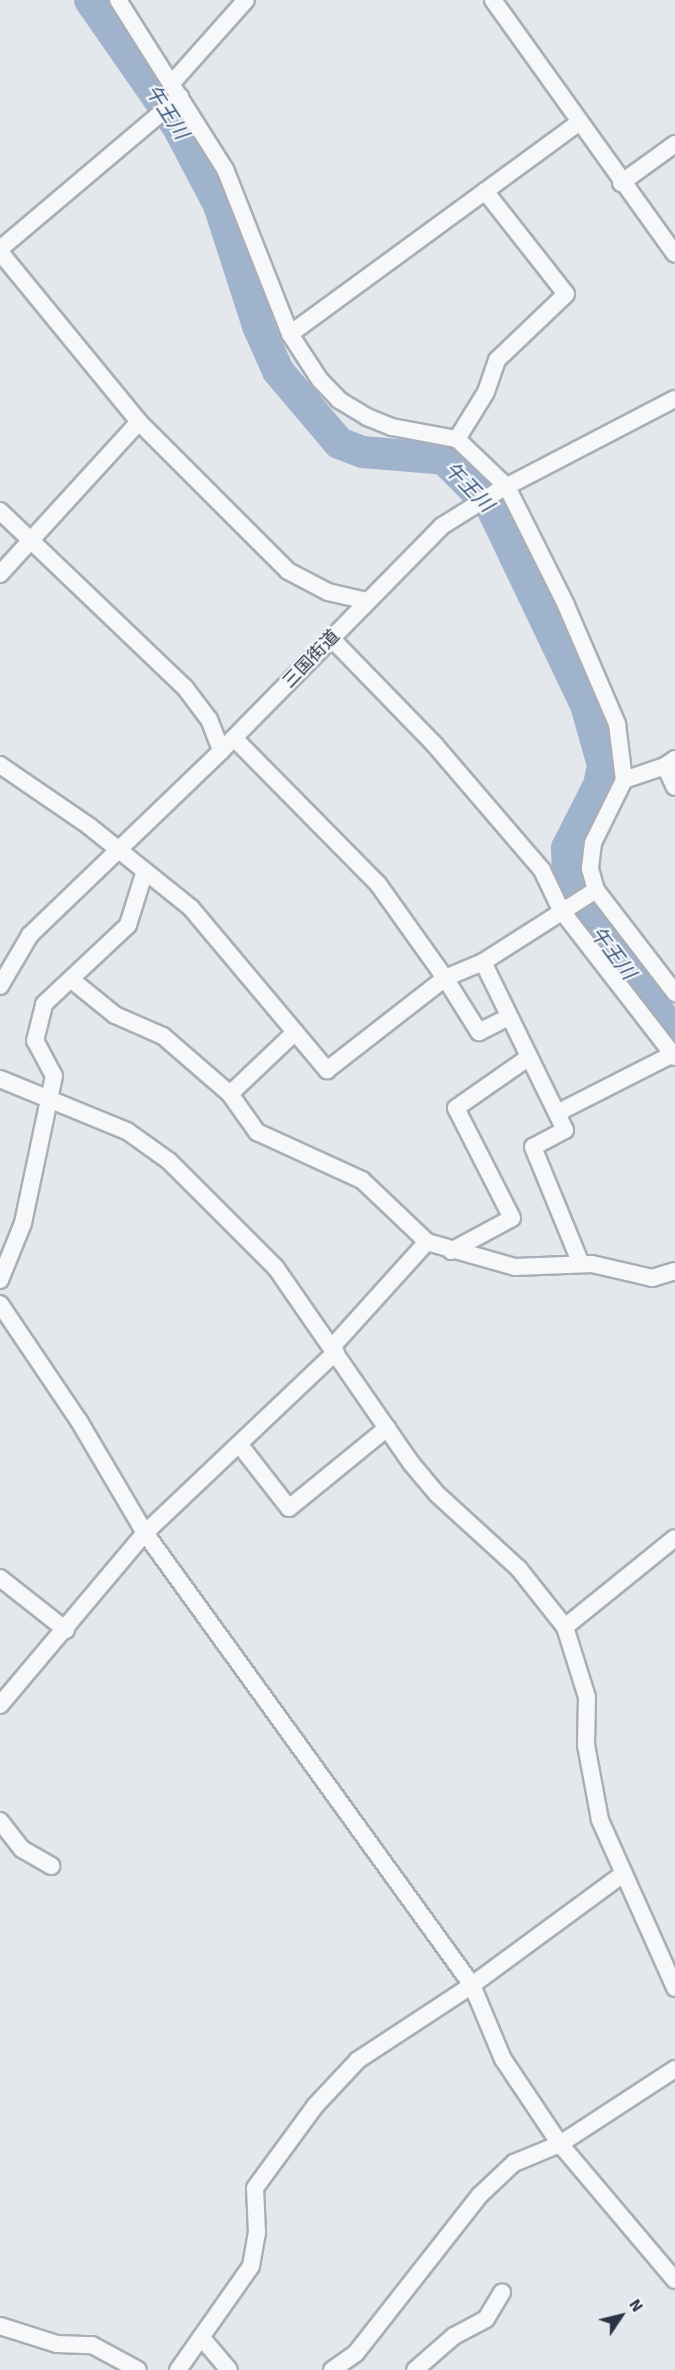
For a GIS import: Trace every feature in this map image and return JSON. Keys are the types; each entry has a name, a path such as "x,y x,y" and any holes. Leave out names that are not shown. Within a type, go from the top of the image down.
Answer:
{"street":[{"path":"118,0 225,169 290,334 303,358 339,400 392,427 457,439 502,489 565,603 617,724 624,780 593,843 590,869 594,891 675,993"},
{"path":"246,0 176,93 97,172 0,250 139,422 288,571 328,592 367,601"},
{"path":"493,0 578,123 675,254"},
{"path":"290,334 578,123"},
{"path":"621,183 675,144"},
{"path":"457,439 486,392 497,360 566,294 485,191"},
{"name":"三国街道","path":"0,986 30,935 234,738 442,526 502,489 675,399"},
{"path":"0,574 139,422"},
{"path":"0,511 186,689 209,719 220,751"},
{"path":"331,638 434,744 542,870 561,910 674,1055 559,1112"},
{"path":"234,738 378,884 445,978 479,1032 508,1017"},
{"path":"624,780 670,762 675,787"},
{"path":"0,765 89,826 115,851 191,908 327,1070 445,978 483,962 594,891"},
{"path":"0,1280 22,1223 47,1097 54,1076 34,1041 44,1004 72,981 128,926 144,874"},
{"path":"483,962 508,1017 559,1112 565,1130 533,1147 581,1264"},
{"path":"72,981 115,1015 163,1036 230,1094 257,1132 362,1180 427,1242 451,1251 515,1267 581,1264 652,1278 675,1271"},
{"path":"230,1094 295,1032"},
{"path":"451,1251 512,1218 456,1108 529,1057"},
{"path":"0,1078 127,1131 169,1161 276,1268 387,1428 436,1494 519,1569 564,1627 587,1697 586,1745 600,1820 675,1988"},
{"path":"0,1705 66,1630 145,1533 239,1444 334,1349 427,1242"},
{"path":"0,1304 79,1421 145,1533 472,1985 503,2059 560,2144 675,2280"},
{"path":"239,1444 289,1508 387,1428"},
{"path":"564,1627 675,1538"},
{"path":"0,1578 66,1630"},
{"path":"0,1821 22,1849 52,1866"},
{"path":"178,2370 251,2266 257,2233 255,2188 263,2173 358,2060 472,1985 623,1874"},
{"path":"332,2370 356,2353 411,2289 480,2195 514,2163 560,2144 675,2069"},
{"path":"415,2370 454,2336 486,2319 502,2292"},
{"path":"0,2326 57,2344 92,2345 138,2370"},
{"path":"201,2337 229,2370"}],"waterway":[{"name":"午王川","path":"90,0 177,125 219,205 258,326 278,371 339,443 363,452 444,459 491,506 586,705 603,765 599,785 567,848 568,882 592,926 675,1033"}]}
